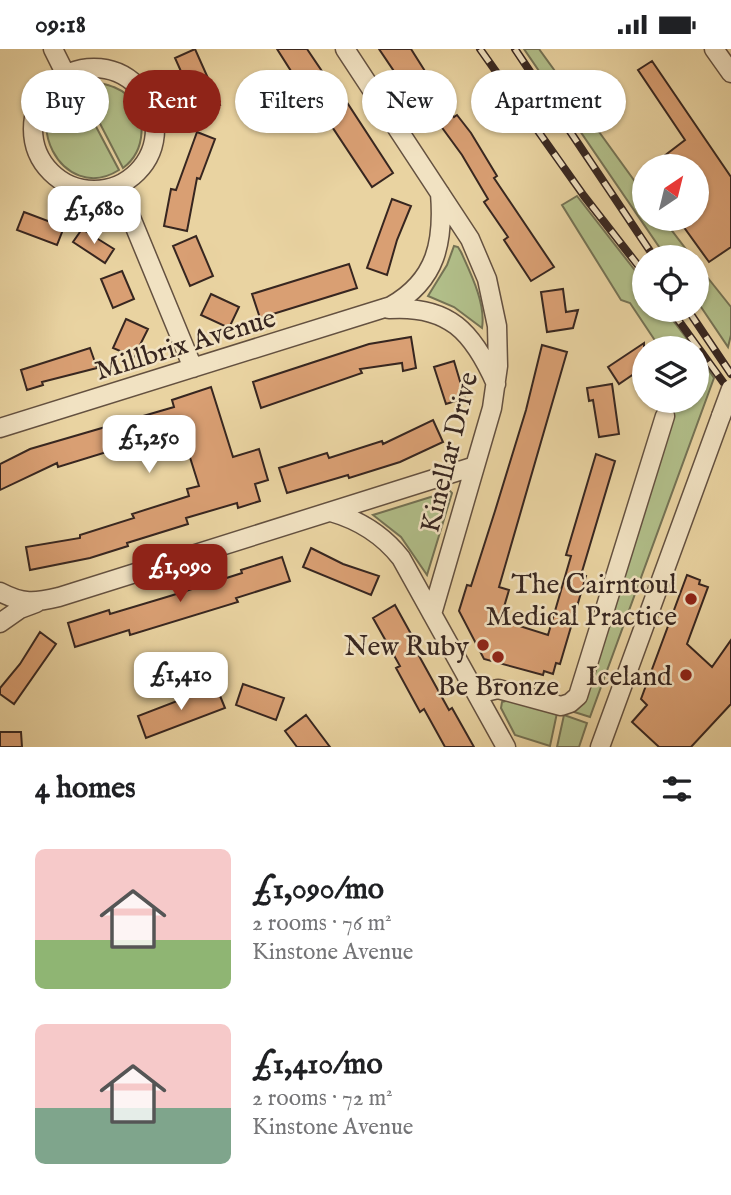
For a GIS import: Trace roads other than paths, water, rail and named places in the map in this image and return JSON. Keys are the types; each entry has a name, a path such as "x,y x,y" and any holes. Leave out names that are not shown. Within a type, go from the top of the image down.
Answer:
{"street":[{"path":"53,49 64,70"},
{"name":"Kinellar Drive","path":"345,49 470,239 487,279 497,326 499,349 492,408 432,614"},
{"path":"714,49 731,73"},
{"path":"79,70 106,70"},
{"path":"34,133 43,162 54,175 68,185 84,190 101,190 118,186 132,177 143,166 151,152 155,127 150,104 141,90 129,79 109,71"},
{"path":"118,186 193,368"},
{"name":"Millbrix Avenue","path":"0,428 385,309 411,292 432,263 442,229 440,191"},
{"name":"Millbrix Avenue","path":"385,309 419,309 452,321 475,343 496,384"},
{"path":"600,747 731,389"},
{"path":"477,694 498,689 561,706 578,696 665,416"},
{"path":"0,623 20,609 36,603 475,467"},
{"path":"331,512 361,525 390,545 401,558 506,747"},
{"path":"0,592 36,603"}],"railway":[{"path":"480,49 584,196 632,258"},
{"path":"515,49 646,245"},
{"path":"680,322 731,393"},
{"path":"696,322 731,374"}],"place":[{"name":"The Cairntoul Medical Practice","path":"691,599"},
{"name":"New Ruby","path":"483,645"},
{"name":"Be Bronze","path":"498,657"},
{"name":"Iceland","path":"686,675"}]}
